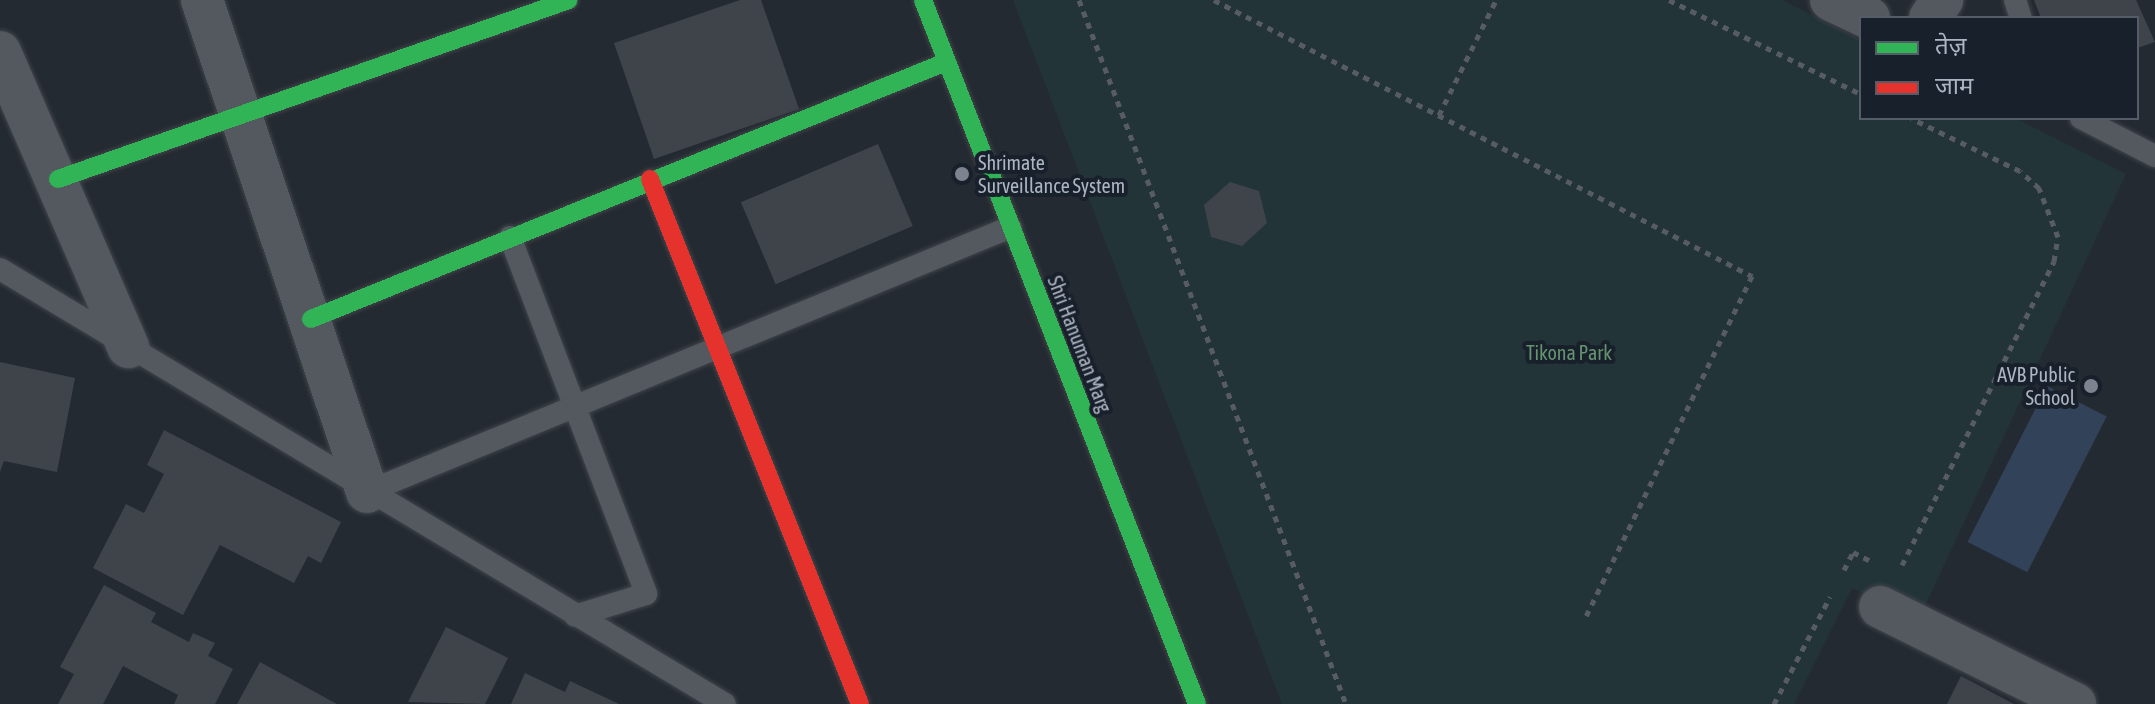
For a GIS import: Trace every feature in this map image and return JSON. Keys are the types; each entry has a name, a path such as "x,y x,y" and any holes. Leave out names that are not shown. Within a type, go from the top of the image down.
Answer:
{"street":[{"path":"202,0 367,492"},
{"path":"58,179 242,119 569,0"},
{"name":"Shri Hanuman Marg","path":"923,0 1197,704"},
{"path":"1831,0 1865,16"},
{"path":"0,52 58,179 128,347"},
{"path":"311,319 650,179 946,62"},
{"path":"650,179 860,704"},
{"path":"1889,590 2075,704"}],"lane":[{"path":"2085,120 2155,156"},
{"path":"367,492 575,410 1011,227"},
{"path":"510,237 646,594 575,616"},
{"path":"0,269 367,492 725,704"}],"path":[{"path":"1079,0 1346,704"},
{"path":"1214,0 1752,276 1586,617"},
{"path":"1439,115 1496,0"},
{"path":"1669,0 1859,93"},
{"path":"1889,590 2036,299 2058,237 2039,188 2020,171 1915,120"},
{"path":"1839,580 1853,552 1876,563"},
{"path":"1774,704 1832,594"}],"green space":[{"name":"Tikona Park","path":"1013,0 1782,0 1859,39 1859,120 2019,120 2126,174 1919,619 1852,588 1794,704 1282,704"}],"water":[{"path":"2047,386 2107,416 2027,572 1968,542"}],"building":[{"path":"740,0 761,0 799,109 654,159 614,43"},
{"path":"2034,0 2136,0 2155,42 2139,47 2139,16 2040,16"},
{"path":"878,144 913,226 776,284 741,202"},
{"path":"1230,182 1259,191 1267,223 1242,246 1211,237 1204,205"},
{"path":"0,362 75,378 57,472 4,461 0,472"},
{"path":"164,430 341,522 321,563 308,556 294,583 220,545 183,615 93,568 126,504 144,513 164,474 147,465"},
{"path":"104,585 156,613 151,622 189,642 193,633 215,643 208,656 233,669 215,704 174,704 178,695 123,666 103,704 58,704 74,674 60,667"},
{"path":"446,627 508,658 485,704 408,702"},
{"path":"260,662 337,704 237,704"},
{"path":"525,673 565,692 570,681 619,704 511,704"},
{"path":"1961,676 2014,704 1947,704"}],"traffic: fast":[{"path":"58,179 569,0"},
{"path":"923,0 1197,704"},
{"path":"311,319 946,62"}],"traffic: jam":[{"path":"650,179 860,704"}],"place":[{"name":"Shrimate Surveillance System","path":"962,174"},
{"name":"AVB Public School","path":"2091,386"}]}
